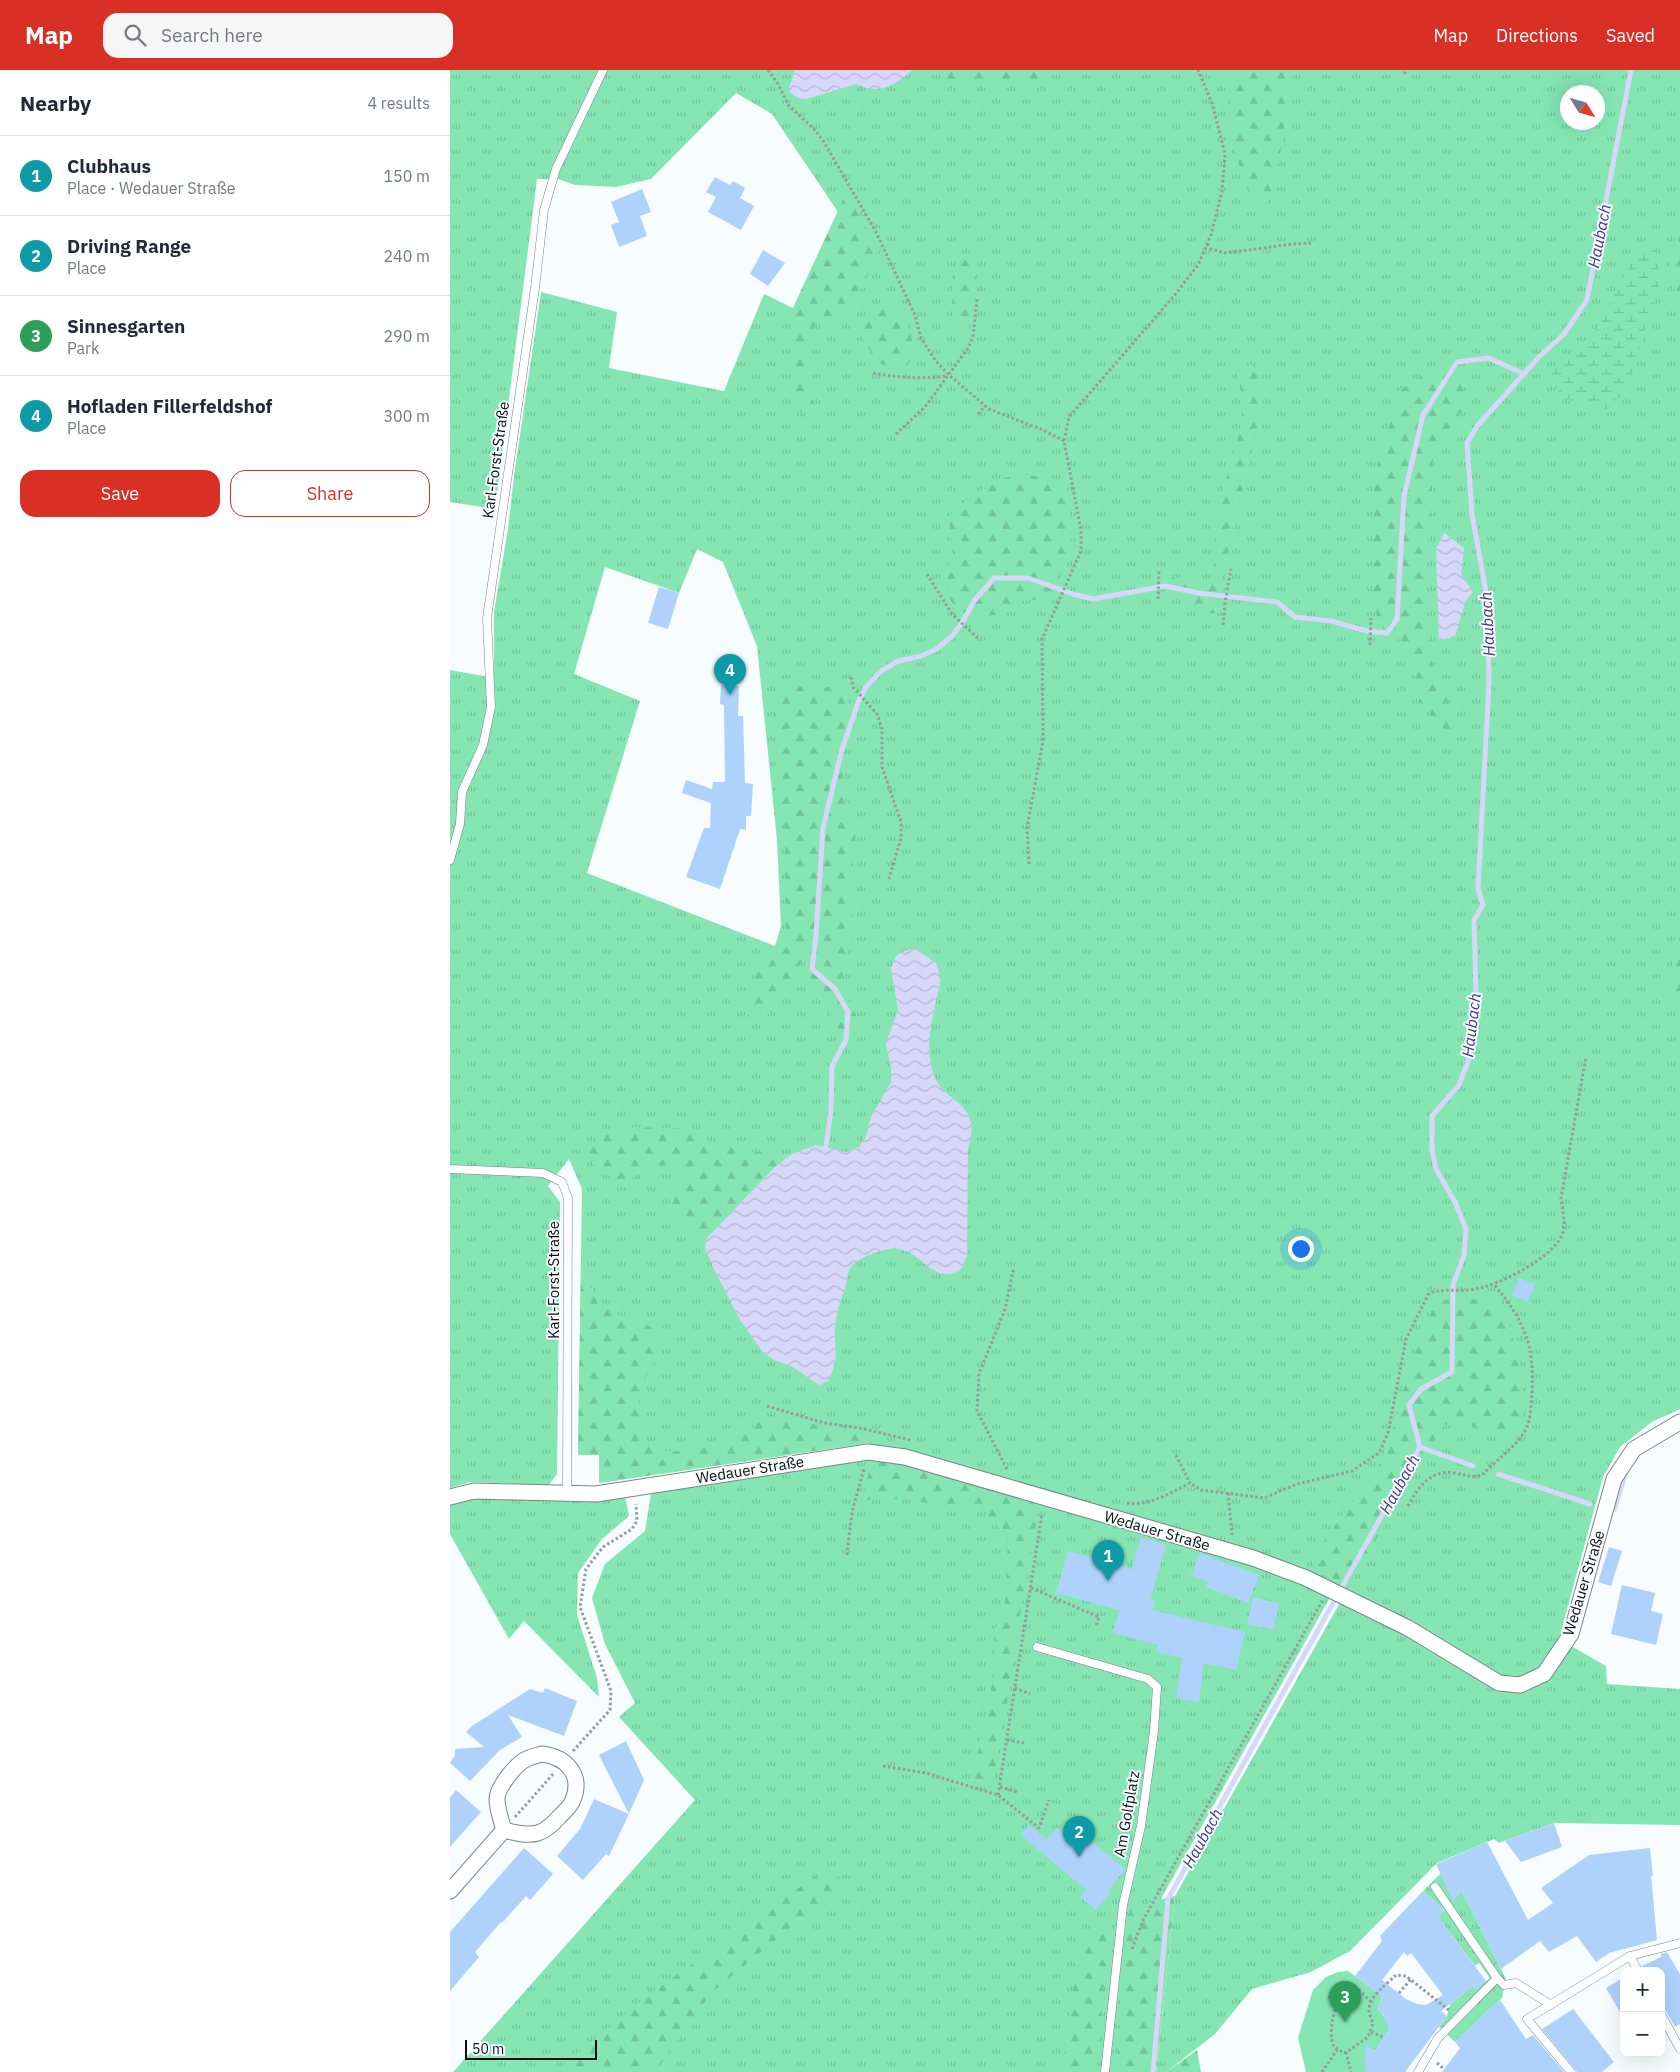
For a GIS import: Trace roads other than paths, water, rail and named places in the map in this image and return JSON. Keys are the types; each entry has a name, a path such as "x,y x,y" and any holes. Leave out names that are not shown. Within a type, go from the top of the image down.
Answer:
{"street":[{"name":"Wedauer Straße","path":"450,1497 474,1491 596,1494 868,1452 905,1457 1234,1553 1306,1578 1408,1628 1499,1683 1520,1685 1544,1674 1571,1634 1614,1479 1634,1449 1680,1422"},
{"path":"542,1754 555,1756 572,1770 576,1781 571,1804 551,1826 539,1832 527,1834 504,1830 497,1797 500,1787 522,1761 531,1756 542,1754"},
{"path":"450,1891 504,1830"}],"lane":[{"name":"Karl-Forst-Straße","path":"450,860 460,824 462,792 483,746 491,707 487,618 535,288 544,210 556,169 604,70"},
{"name":"Karl-Forst-Straße","path":"450,1169 543,1173 562,1182 568,1198 567,1494"},
{"name":"Am Golfplatz","path":"1037,1647 1148,1679 1157,1687 1154,1731 1141,1826 1123,1905 1105,2072"},
{"path":"1435,1887 1504,1986 1516,1983 1551,2005"},
{"path":"1570,2072 1527,2019 1630,1956 1680,1943"},
{"path":"1630,1956 1636,1967"},
{"path":"1418,2072 1438,2038 1458,2015 1497,1978"},
{"path":"1665,2021 1680,2049"}],"water":[{"path":"795,70 912,70 900,80 879,89 872,89 857,84 806,99 798,98 788,91"},
{"path":"1444,533 1464,548 1461,574 1473,592 1465,602 1455,637 1439,640 1436,549"},
{"path":"915,948 936,963 940,977 940,987 932,1018 930,1035 929,1052 932,1069 937,1081 966,1111 970,1120 967,1256 961,1269 947,1274 933,1270 912,1254 895,1249 875,1253 856,1262 848,1272 838,1312 835,1329 836,1355 832,1373 828,1381 819,1385 793,1367 774,1360 762,1351 740,1320 712,1265 705,1248 707,1238 773,1169 790,1155 816,1145 846,1152 859,1147 866,1136 871,1117 891,1082 891,1068 886,1043 898,1010 891,968 896,956 904,951"}],"waterway":[{"name":"Haubach","path":"1153,2072 1168,1899 1420,1447 1409,1405 1421,1389 1452,1372 1453,1285 1464,1255 1466,1229 1455,1202 1436,1169 1432,1150 1432,1116 1459,1085 1471,1054 1476,997 1474,920 1483,905 1478,888 1489,683 1488,603 1472,514 1467,443 1478,425 1539,357 1564,334 1587,300 1631,70"},
{"path":"826,1147 831,1110 832,1066 846,1040 848,1012 835,989 812,969 823,828 842,749 859,700 866,687 880,672 898,661 921,656 937,649 952,636 962,623 974,601 994,578 1028,578 1093,599 1165,586 1198,593 1277,602 1295,617 1331,621 1367,631 1387,633 1397,619 1404,496 1423,415 1457,362 1489,358 1524,374"},
{"path":"1420,1447 1473,1466"},
{"path":"1614,1510 1626,1472"},
{"path":"1498,1474 1590,1504"}],"place":[{"name":"Hofladen Fillerfeldshof","path":"730,695"},
{"name":"Clubhaus","path":"1108,1581"},
{"name":"Driving Range","path":"1079,1857"},
{"name":"Sinnesgarten","path":"1345,2022"}]}
